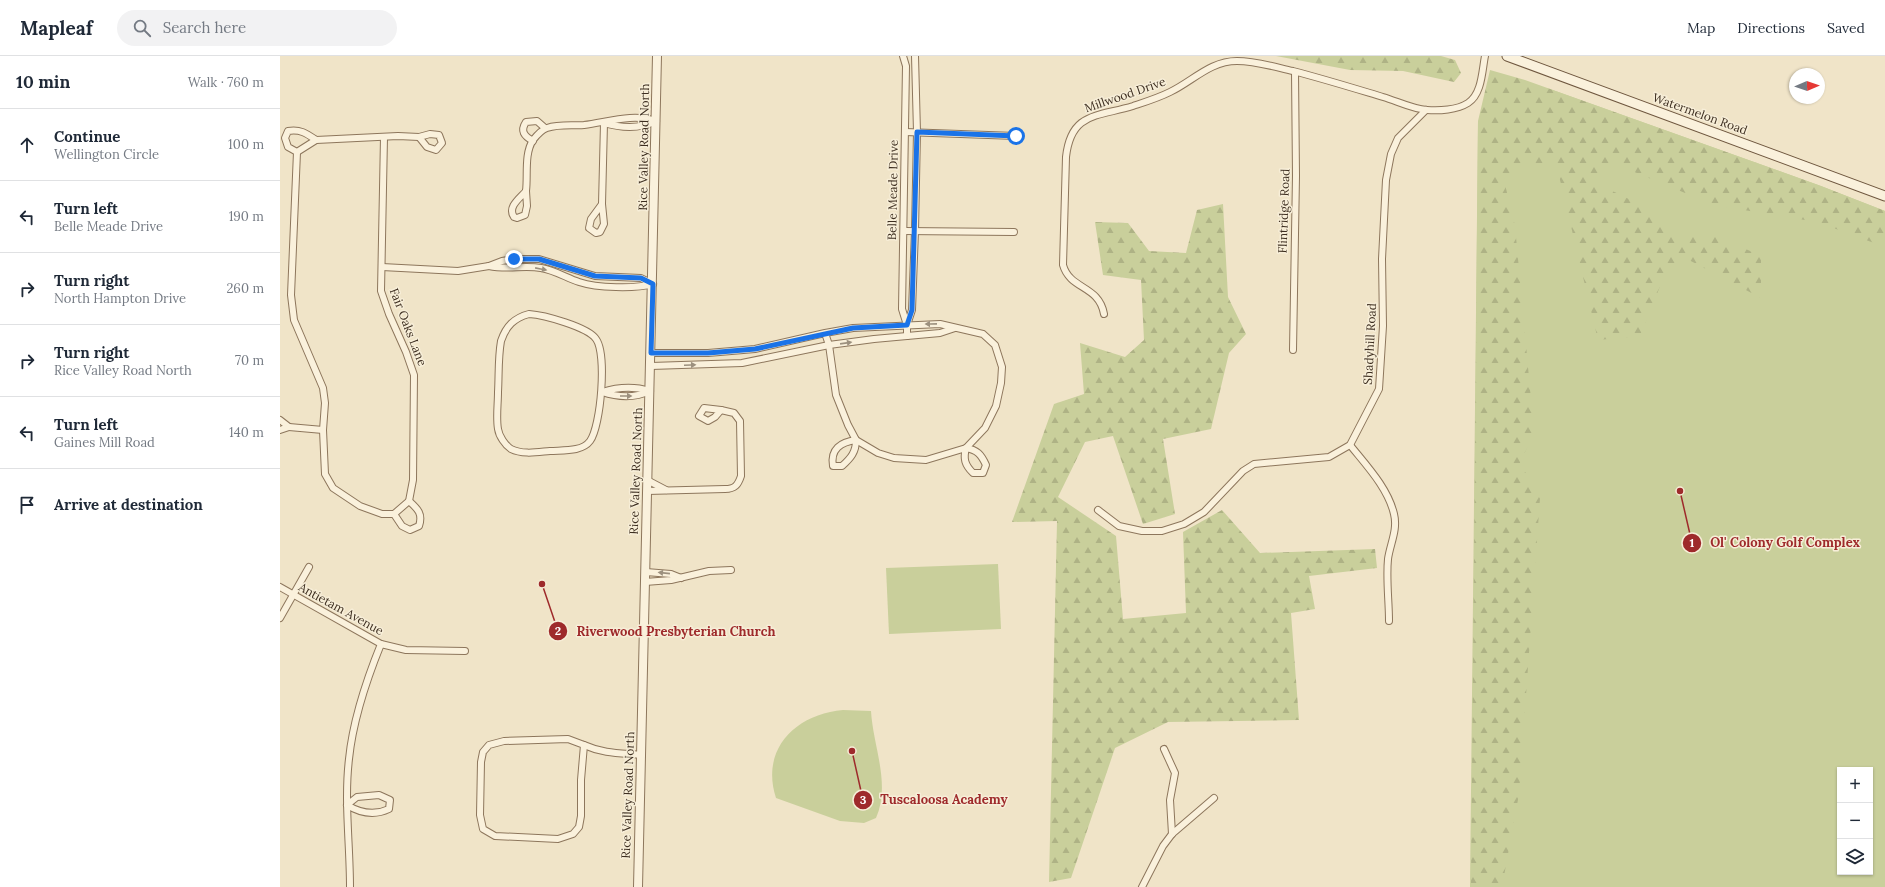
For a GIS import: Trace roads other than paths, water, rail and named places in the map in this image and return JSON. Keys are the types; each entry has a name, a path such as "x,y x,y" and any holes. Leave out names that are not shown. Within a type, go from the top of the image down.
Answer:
{"main road":[{"name":"Watermelon Road","path":"1507,56 1885,196"}],"street":[{"name":"Rice Valley Road North","path":"636,886 642,755 647,480 658,56"},
{"name":"Belle Meade Drive","path":"903,56 906,66 902,309 907,325 907,336"},
{"name":"Belle Meade Drive","path":"907,325 912,310 917,132 915,56"},
{"name":"Millwood Drive","path":"1104,314 1102,305 1098,298 1070,279 1065,273 1063,265 1066,156 1068,140 1076,126 1091,118 1162,96 1184,84 1204,70 1220,64 1244,61 1317,76 1426,110 1453,108 1468,103 1478,89 1485,56"},
{"name":"Flintridge Road","path":"1293,350 1296,176 1295,72"},
{"name":"Shadyhill Road","path":"1350,444 1379,389 1383,326 1382,251 1386,180 1391,154 1398,138 1426,110"},
{"path":"526,191 527,165 533,141 545,128 554,126 604,123 625,118 647,118 656,120"},
{"path":"533,141 526,137 522,130 526,122 537,122 545,128"},
{"path":"602,204 604,123"},
{"path":"297,152 288,147 285,138 288,131 301,131 316,140"},
{"path":"905,132 1016,136"},
{"name":"Fair Oaks Lane","path":"384,137 381,291 414,375 413,480 409,501"},
{"path":"297,152 316,140 419,137"},
{"path":"297,152 291,295 294,320 323,388 325,403 323,430 325,474 333,488 360,506 382,514 394,514 409,501 418,509 422,518 419,526 410,530 402,526 394,514"},
{"path":"904,231 1014,232"},
{"path":"382,267 458,271 489,266 502,261 514,259 539,259 595,276 641,278 653,284"},
{"path":"489,266 504,269 527,267 542,268 582,283 600,285 639,287 653,284"},
{"path":"529,314 545,316 591,334 597,340 599,348 602,392 594,434 590,441 584,446 576,449 536,453 520,452 512,449 505,444 498,430 500,349 504,333 514,320 529,314"},
{"path":"651,353 708,353 755,349 825,333 853,328 940,324 955,328 968,329 983,334 995,345 1002,367 1001,383 996,406 985,428 966,448 964,456 966,466 973,473 983,473 986,464 975,449 966,448 926,460 910,460 894,458 878,453 856,440 846,441 836,448 831,457 833,466 842,466 851,458 856,449 856,440 848,425 836,395 829,345 825,333"},
{"path":"651,366 742,363 829,345 940,333 955,328"},
{"path":"602,392 612,396 639,396 650,391"},
{"path":"647,491 732,489 738,484 741,476 740,421 734,413 721,410"},
{"path":"280,420 289,427"},
{"path":"280,430 289,427 323,430"},
{"path":"1098,510 1119,526 1142,532 1162,531 1184,524 1204,512 1238,476 1254,464 1329,457 1350,444 1388,498 1394,515 1394,537 1388,559 1389,621"},
{"path":"647,480 668,490"},
{"path":"280,618 309,567"},
{"path":"645,582 671,580 708,571 730,570"},
{"path":"646,572 671,574 681,578"},
{"name":"Antietam Avenue","path":"280,587 293,596 381,644 406,650 465,651"},
{"path":"350,887 347,805 349,758 356,722 370,671 381,644"},
{"path":"584,745 581,780 581,816 579,827 573,834 558,838 503,838 488,833 483,829 480,815 481,762 483,752 489,745 504,741 568,739 584,745 598,751 612,754 642,755"},
{"path":"1164,749 1175,773 1170,800 1172,834"},
{"path":"379,795 387,797 391,804 389,809 385,811 370,813 358,811 347,805 357,797 379,795"},
{"path":"1142,887 1163,846 1172,834 1214,798"}],"place":[{"name":"Ol' Colony Golf Complex","path":"1680,491"},
{"name":"Riverwood Presbyterian Church","path":"542,584"},
{"name":"Tuscaloosa Academy","path":"852,751"}]}
